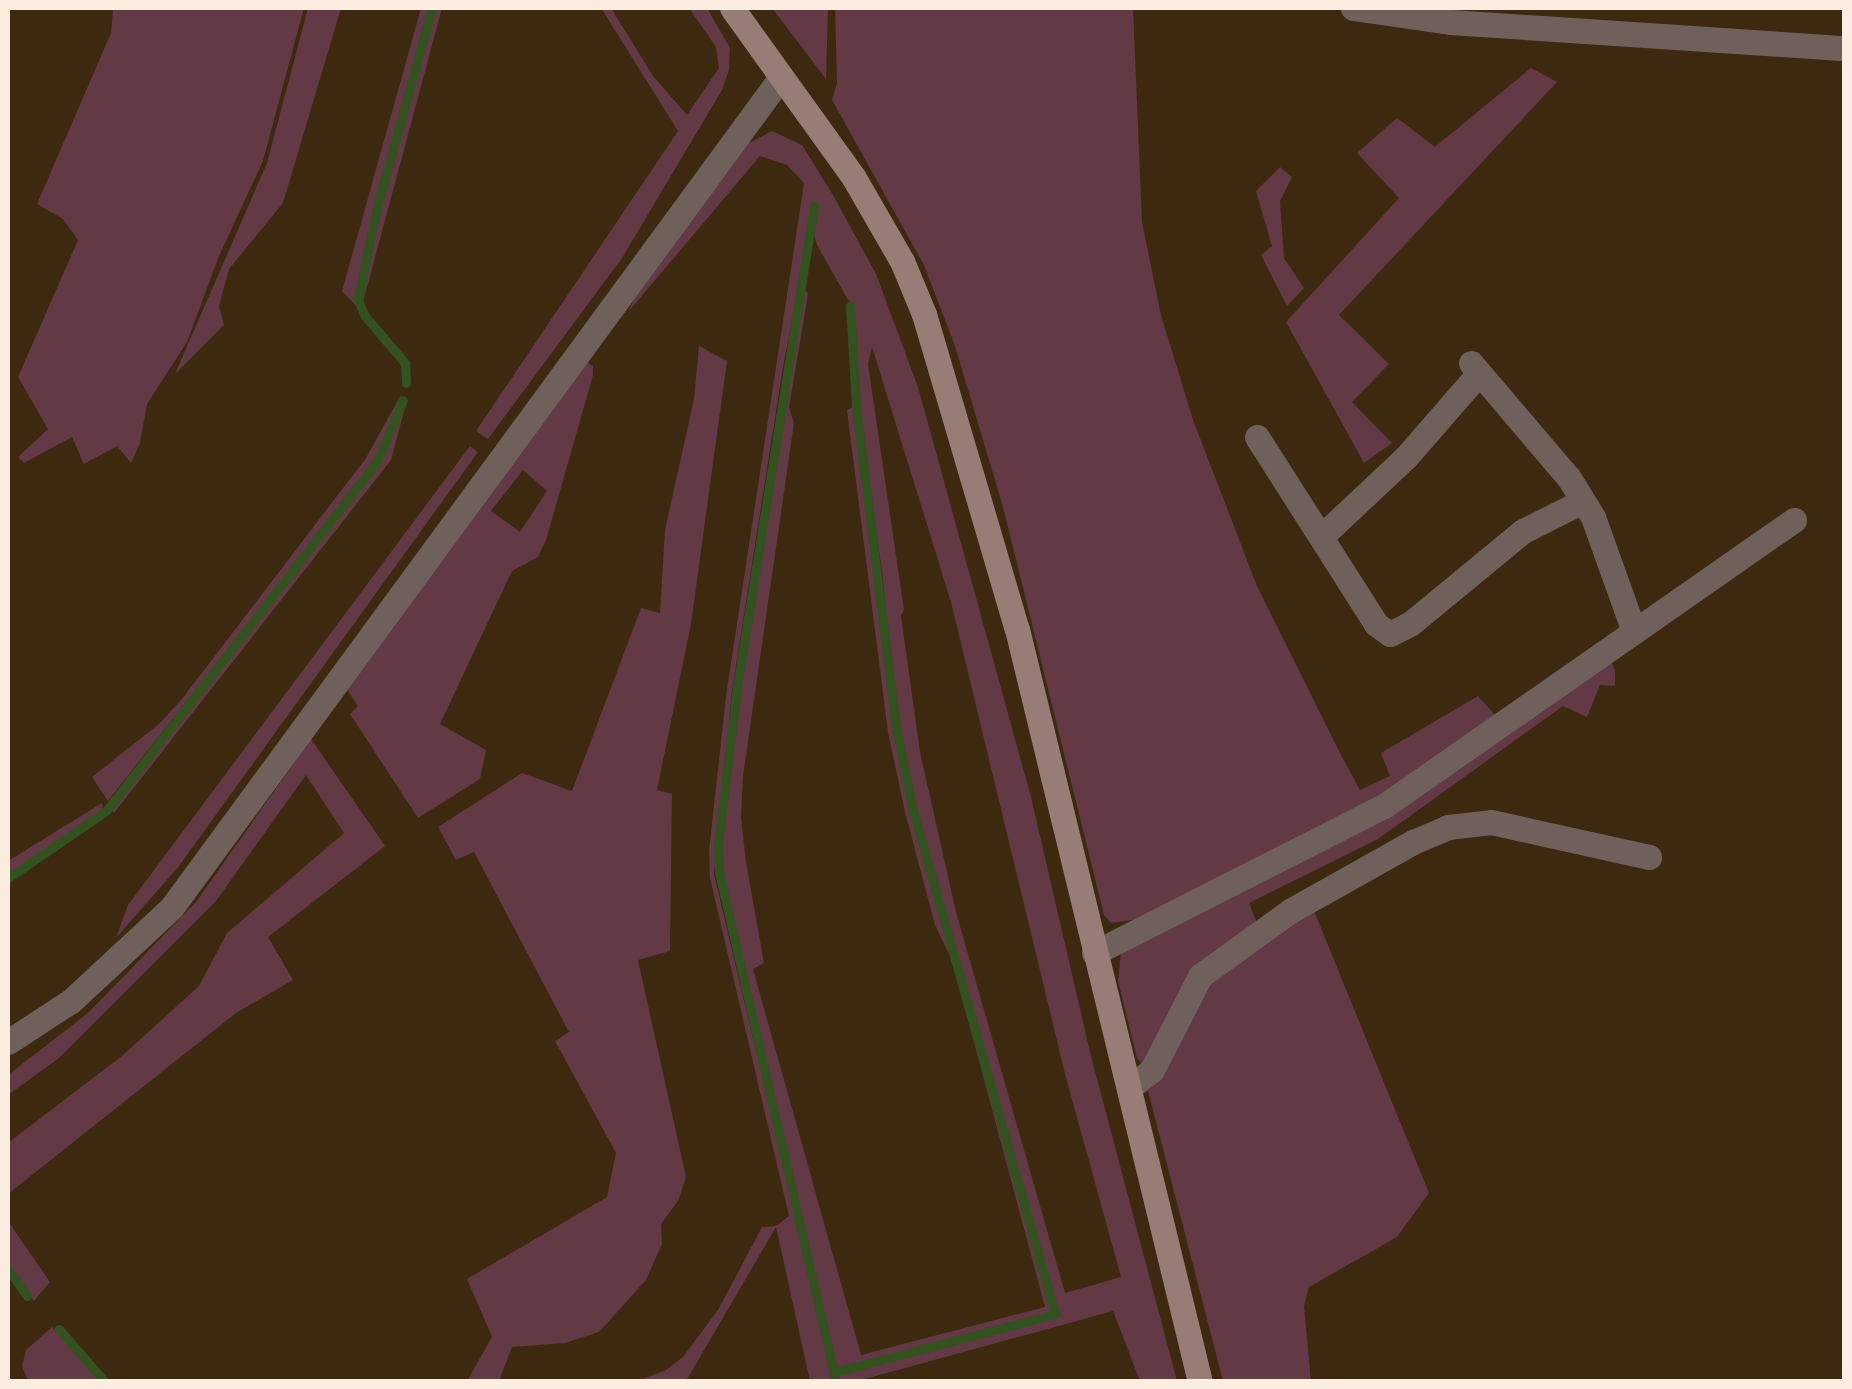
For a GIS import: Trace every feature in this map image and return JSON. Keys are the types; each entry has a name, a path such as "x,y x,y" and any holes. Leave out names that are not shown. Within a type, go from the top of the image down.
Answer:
{"main road":[{"path":"732,8 854,178 902,261 924,314 1016,629 1200,1382"}],"street":[{"path":"1353,8 1450,22 1844,48"},
{"path":"8,1042 71,1001 172,907 781,76"},
{"path":"1323,535 1406,457 1475,368 1568,478 1593,517 1615,569 1633,628"},
{"path":"1258,437 1376,624 1390,634 1410,624 1522,531 1581,502"},
{"path":"1094,953 1384,806 1633,628 1667,610 1794,520"},
{"path":"1129,1088 1152,1070 1176,1016 1200,976 1290,911 1413,842 1448,827 1492,822 1648,857"}],"shaded area":[{"path":"304,8 263,161 219,256 187,342 147,404 140,443 131,463 117,446 84,464 72,437 24,463 18,457 48,429 18,377 78,240 63,219 37,204 111,33 113,9"},
{"path":"308,8 341,8 283,203 229,269 219,306 224,325 175,374 267,163"},
{"path":"421,8 430,8 375,206 357,288 358,308 342,291"},
{"path":"435,8 442,8 362,306 379,207"},
{"path":"601,8 611,8 653,76 687,115 719,68 716,47 689,8 707,8 730,48 729,70 722,90 622,258 488,439 476,431 678,131"},
{"path":"772,8 828,8 826,79"},
{"path":"835,8 1133,8 1142,222 1161,315 1193,420 1257,586 1340,753 1360,790 1390,776 1381,753 1478,696 1496,716 1394,791 1138,919 1111,923 1104,915 1003,507 955,346 924,265 832,100 837,83"},
{"path":"1531,68 1557,82 1339,315 1389,364 1352,402 1392,443 1364,463 1286,322 1399,198 1357,153 1397,118 1435,147"},
{"path":"772,131 802,145 876,274 918,387 1031,797 1091,1056 1177,1381 1140,1381 1113,1311 858,1381 838,1381 837,1373 1056,1314 913,806 898,727 882,571 857,405 851,305 817,245 812,229 815,204 783,367 732,691 714,874 834,1381 810,1381 776,1227 686,1381 637,1381 666,1370 683,1357 718,1310 762,1227 776,1226 789,1216 710,878 709,851 726,696 804,183 787,165 760,156 629,311 636,294 747,144","holes":["872,347 951,602 1065,1074 1121,1277 1065,1293 956,912 920,752 901,616 904,610 868,364"]},
{"path":"1280,167 1292,177 1280,201 1284,258 1304,288 1287,306 1261,255 1272,246 1256,191"},
{"path":"802,284 808,294 789,407 794,423 743,776 741,817 746,862 764,963 753,969 861,1355 1045,1307 952,960 935,925 888,732 847,410 855,406 895,728 911,808 1054,1313 836,1370 721,872 720,845 742,670"},
{"path":"699,346 727,361 691,624 657,790 672,794 670,951 638,960 686,1177 678,1201 661,1224 662,1244 646,1280 599,1332 565,1343 512,1347 499,1381 467,1381 492,1337 467,1279 607,1197 616,1153 555,1041 569,1032 474,852 456,860 438,827 522,773 572,791 641,608 660,613 665,530 694,399"},
{"path":"585,361 593,366 546,540 538,557 512,571 440,724 486,750 480,779 418,818 350,714 358,706 347,690","holes":["523,470 547,491 520,532 491,511"]},
{"path":"402,393 374,463 108,801 92,777 159,724 182,699 366,458"},
{"path":"407,400 391,460 114,813 109,805 379,463"},
{"path":"470,446 478,452 179,866 116,938 128,905"},
{"path":"1608,657 1615,670 1615,686 1600,685 1587,717 1563,706 1378,839 1249,903 1257,923 1142,1064 1137,1058 1118,981 1121,951 1259,879"},
{"path":"311,739 385,846 268,937 293,980 236,1013 8,1194 8,1143 123,1055 199,986 227,933 344,833 306,775 216,901 59,1058 8,1095 8,1075 88,1013 196,902"},
{"path":"102,803 103,811 8,876 8,861"},
{"path":"1312,906 1429,1193 1397,1237 1309,1287 1304,1306 1311,1381 1223,1381 1147,1087 1208,982"},
{"path":"8,1221 50,1282 34,1301 8,1266"},
{"path":"52,1327 101,1381 28,1381 22,1366 26,1350"}],"waterway":[{"path":"406,383 405,363 365,316 358,300 377,207 432,8"},
{"path":"814,206 737,687 718,845 719,872 836,1382"},
{"path":"835,1372 1055,1314 912,807 896,728 856,406 850,305"},
{"path":"8,878 106,811 377,461 403,400"},
{"path":"8,1269 27,1296"},
{"path":"59,1329 105,1382"}]}
